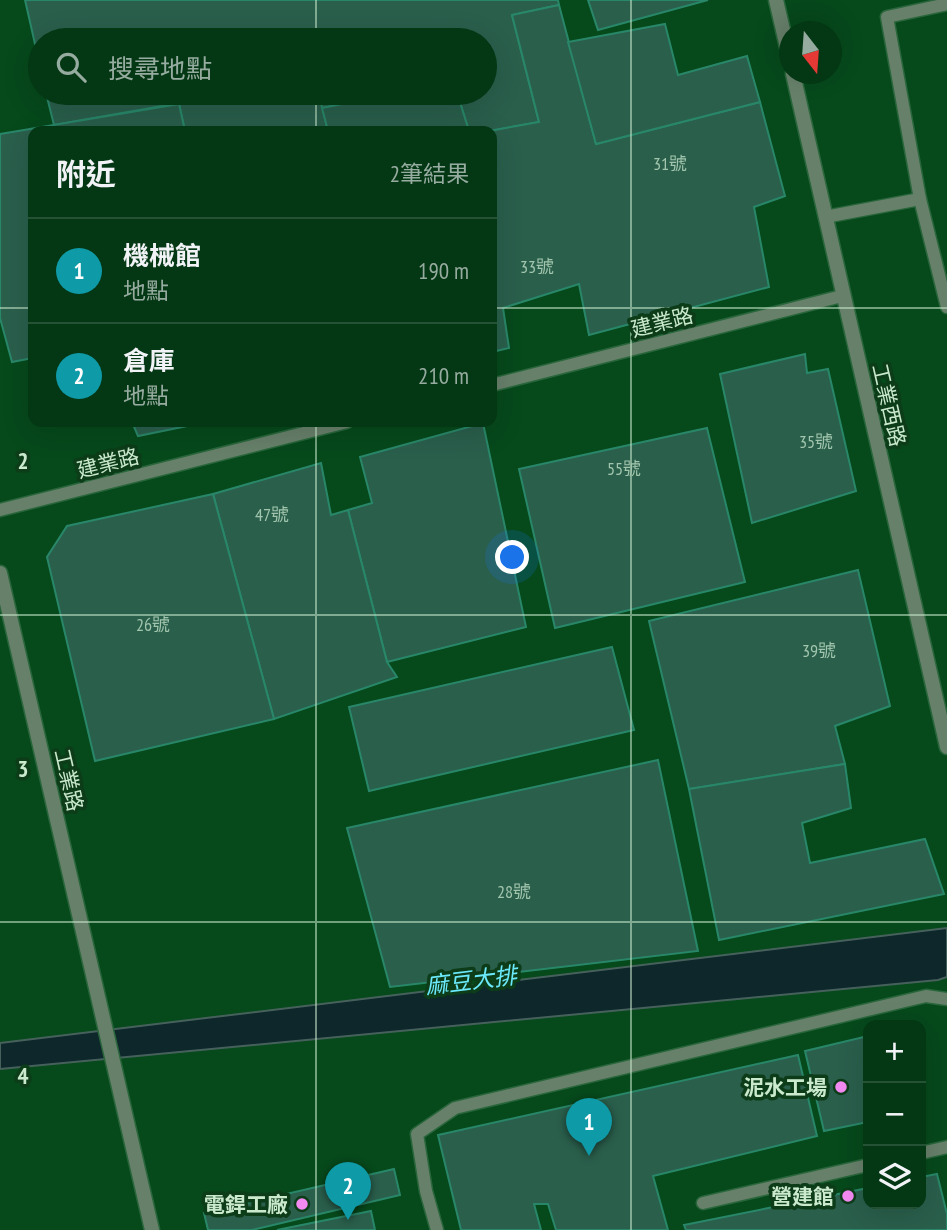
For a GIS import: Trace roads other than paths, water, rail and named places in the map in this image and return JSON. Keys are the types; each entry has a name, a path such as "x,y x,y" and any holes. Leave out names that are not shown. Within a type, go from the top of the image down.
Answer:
{"street":[{"path":"776,0 781,21"},
{"name":"工業西路","path":"795,84 947,747"},
{"name":"工業路","path":"0,573 152,1230"}],"lane":[{"path":"947,4 887,18 920,199 947,307"},
{"path":"825,217 920,199"},
{"name":"建業路","path":"497,384 842,296"},
{"name":"建業路","path":"0,510 327,427"},
{"path":"437,1230 426,1191 417,1134 455,1108 926,996 947,999"},
{"path":"926,1152 947,1147"},
{"path":"703,1203 863,1166"}],"water":[{"path":"947,928 947,977 938,980 0,1069 0,1043"}],"place":[{"name":"泥水工場","path":"841,1087"},
{"name":"機械館","path":"589,1156"},
{"name":"營建館","path":"848,1196"},
{"name":"電銲工廠","path":"302,1204"},
{"name":"倉庫","path":"348,1220"}],"water label":[{"name":"麻豆大排","path":"471,980"}]}
